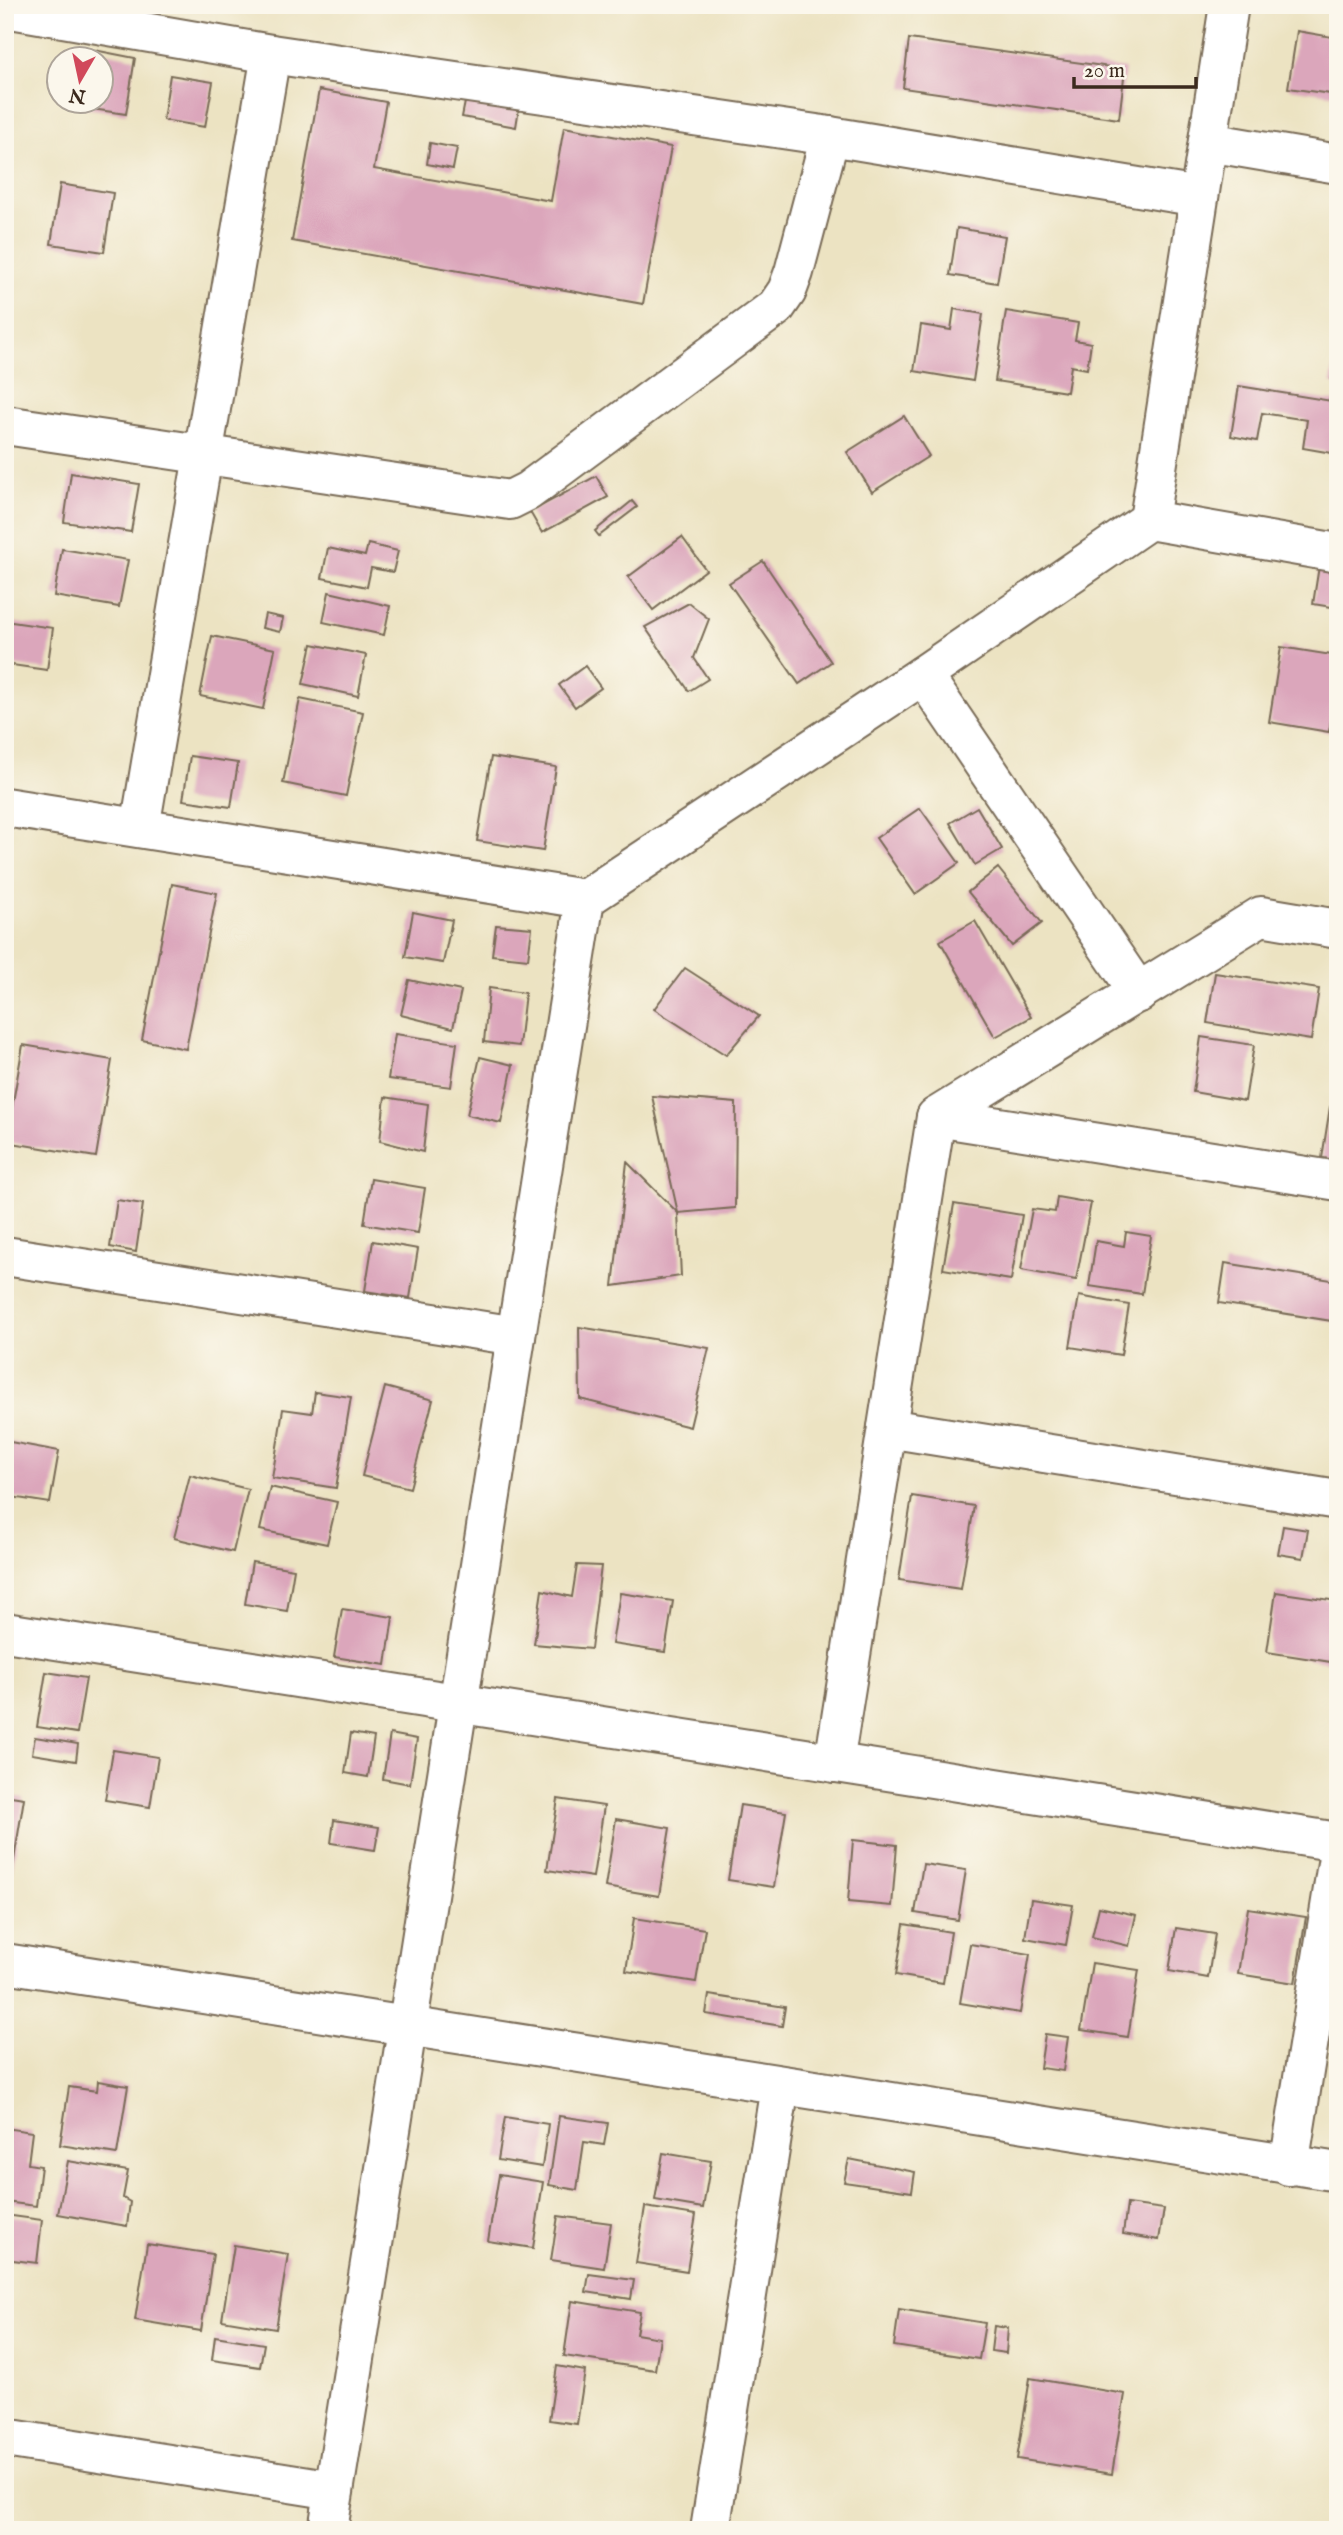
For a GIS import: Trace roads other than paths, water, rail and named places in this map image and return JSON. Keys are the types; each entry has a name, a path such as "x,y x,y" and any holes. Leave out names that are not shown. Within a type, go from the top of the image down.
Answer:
{"street":[{"path":"1149,520 1229,5"},
{"path":"5,8 271,54 830,136 1199,197"},
{"path":"140,828 271,54"},
{"path":"5,425 510,500 528,491 776,306 787,290 794,272 830,136"},
{"path":"1208,142 1338,164"},
{"path":"5,807 585,899 923,676 1149,520 1338,553"},
{"path":"923,676 1139,993"},
{"path":"328,2530 585,899"},
{"path":"834,1763 936,1117 1261,916 1338,929"},
{"path":"936,1117 1338,1181"},
{"path":"5,1256 516,1336"},
{"path":"887,1428 1338,1500"},
{"path":"5,1632 1338,1842"},
{"path":"1289,2166 1338,1857"},
{"path":"5,1963 1338,2172"},
{"path":"710,2530 780,2086"},
{"path":"5,2438 334,2490"}]}
